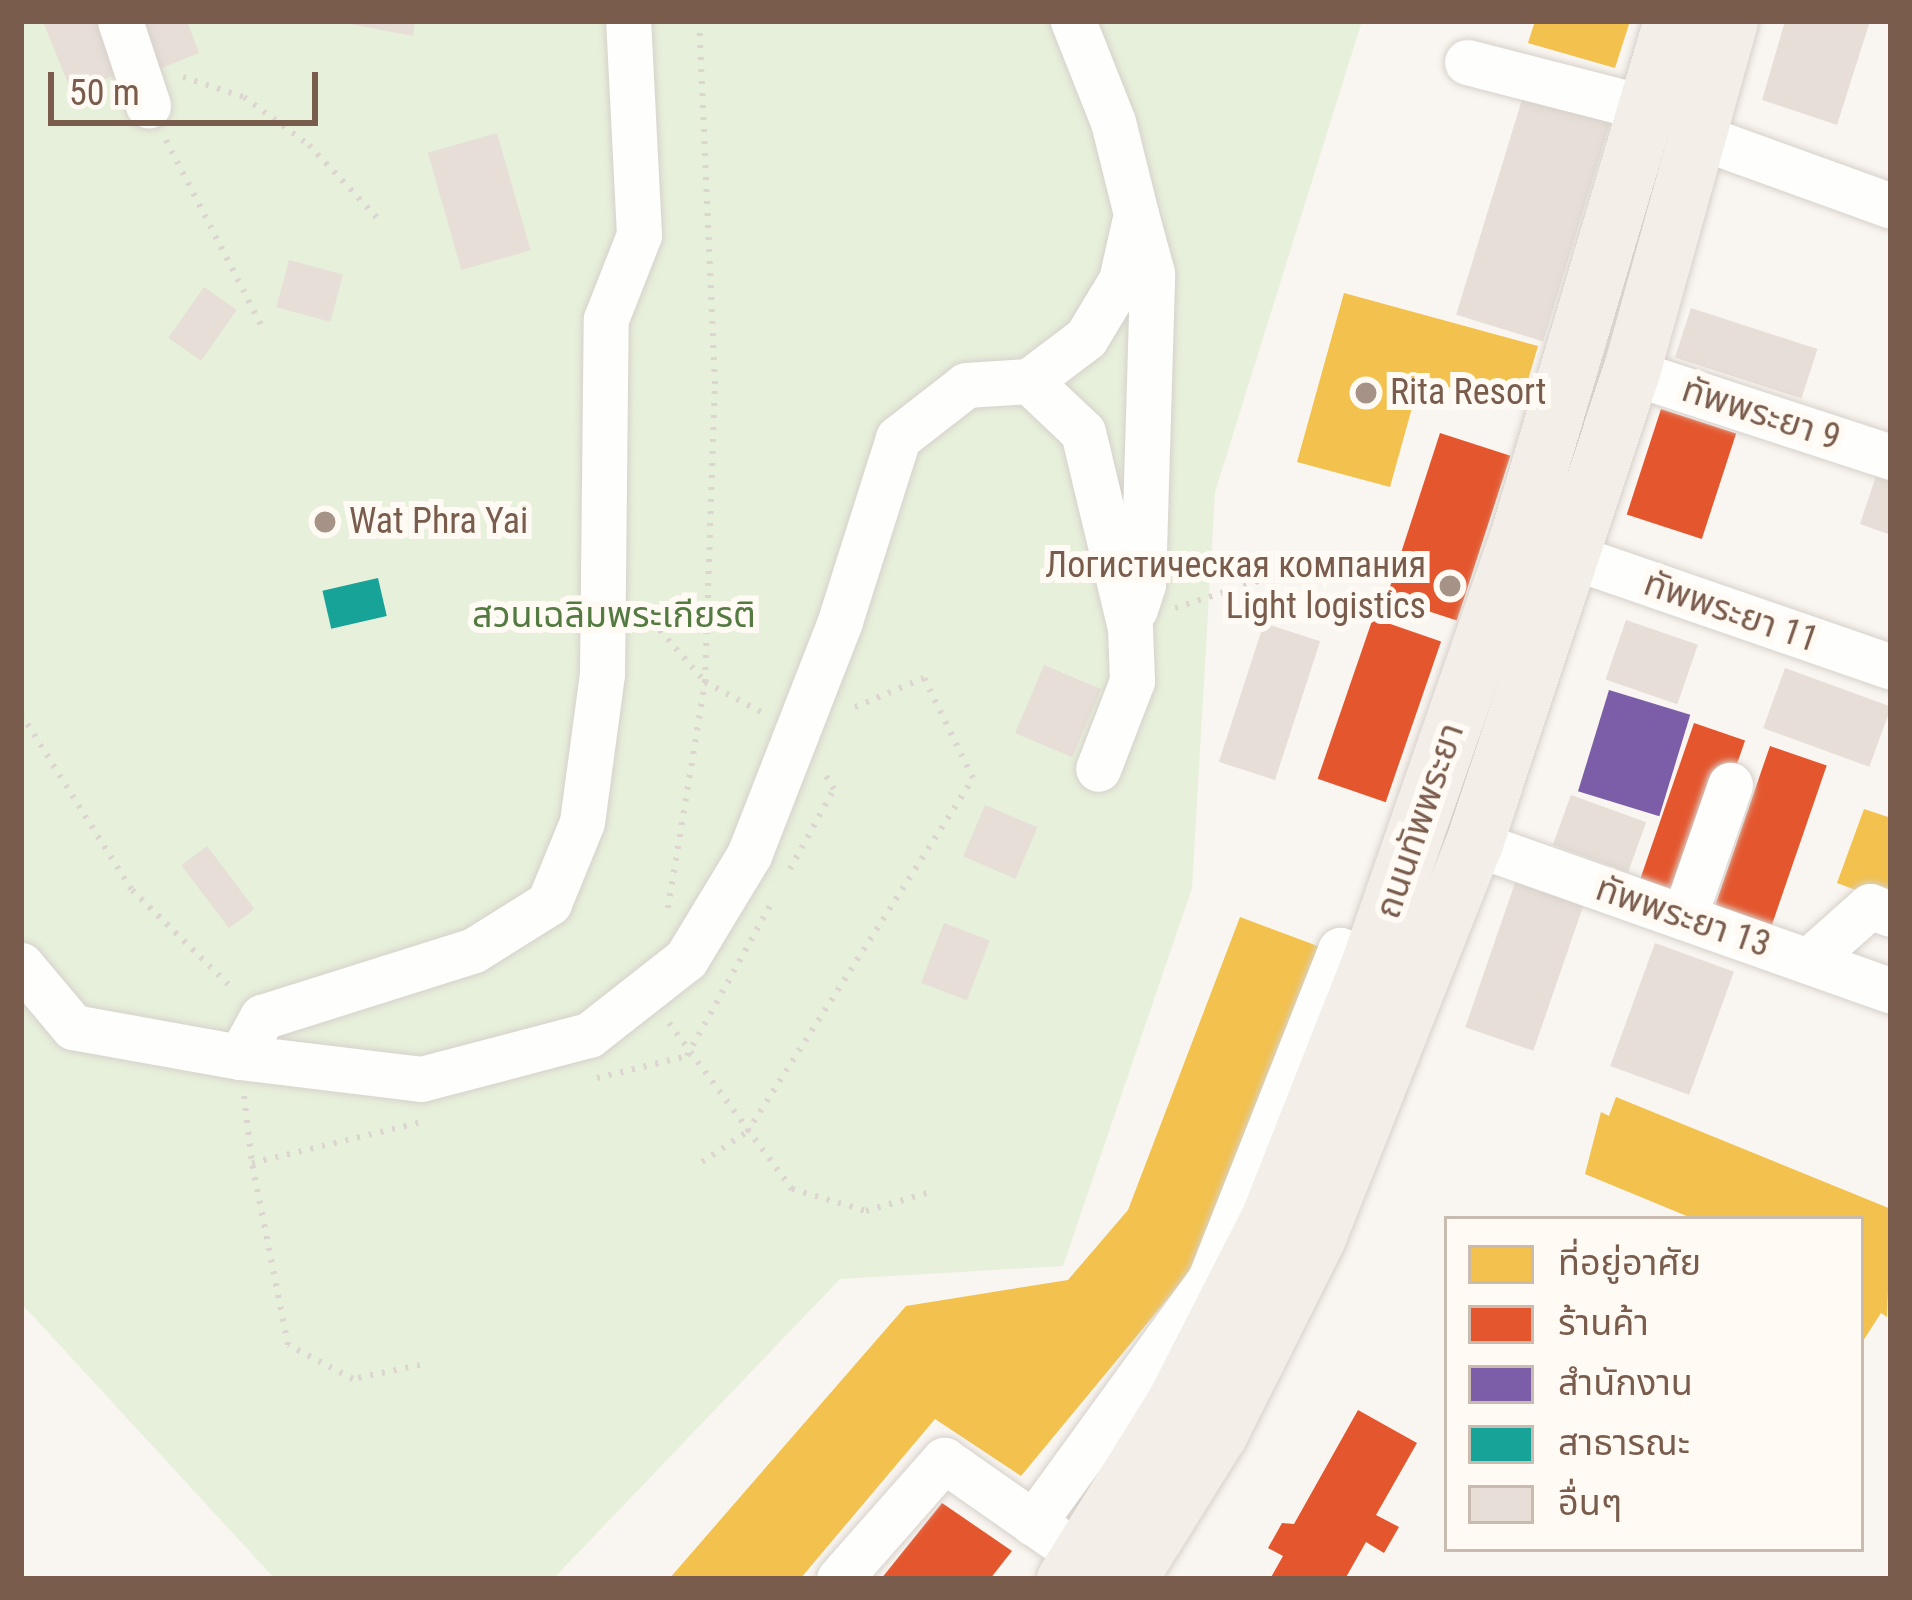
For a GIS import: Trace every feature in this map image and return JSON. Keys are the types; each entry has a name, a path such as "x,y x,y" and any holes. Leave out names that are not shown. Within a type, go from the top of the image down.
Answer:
{"main road":[{"name":"ถนนทัพพระยา","path":"1091,1571 1220,1433 1317,1237 1474,844 1630,371 1674,122 1672,21"},
{"name":"ถนนทัพพระยา","path":"1091,1571 1270,1216 1370,962 1524,519 1674,122 1729,21"}],"street":[{"path":"120,21 144,92"},
{"path":"240,1057 262,1017 474,950 549,903 582,822 603,652 606,319 639,235 628,21"},
{"path":"1073,21 1113,122 1152,273 1143,584 1130,628"},
{"path":"1467,62 1674,122 1891,206"},
{"path":"21,964 73,1027 240,1057 421,1079 589,1035 651,991 686,959 749,855 840,621 898,438 966,385 1029,381 1086,338 1120,280 1136,214"},
{"name":"ทัพพระยา 9","path":"1630,371 1891,458"},
{"path":"1029,381 1083,432 1130,628 1132,681 1098,769"},
{"name":"ทัพพระยา 11","path":"1571,556 1891,668"},
{"path":"1684,917 1730,785"},
{"name":"ทัพพระยา 13","path":"1474,844 1891,991"},
{"path":"1808,961 1870,906 1891,914"},
{"path":"1033,1522 1210,1279 1340,950 1370,962"},
{"path":"839,1579 944,1460 1033,1522 1091,1571"}],"path":[{"path":"664,925 706,659 715,383 698,21"},
{"path":"264,331 144,92 165,71 244,97 309,145 383,224"},
{"path":"1143,584 1180,612 1271,577"},
{"path":"21,714 132,890 262,1017"},
{"path":"702,1162 747,1132 973,778"},
{"path":"651,991 687,1056 792,1189 866,1211 927,1193"},
{"path":"573,1084 687,1056"},
{"path":"240,1057 252,1163 288,1346 352,1379 420,1365"},
{"path":"252,1163 435,1118"}],"green space":[{"name":"สวนเฉลิมพระเกียรติ","path":"21,21 1362,21 1215,492 1192,888 1063,1266 840,1279 553,1579 275,1579 21,1303"}],"building: ที่อยู่อาศัย":[{"path":"1535,21 1630,21 1615,68 1528,43"},
{"name":"Rita Resort","path":"1344,293 1538,346 1520,407 1420,379 1390,487 1297,462"},
{"path":"1864,809 1891,818 1891,903 1837,883"},
{"path":"1240,917 1323,948 1208,1250 1021,1476 935,1419 800,1579 669,1579 906,1306 1068,1280 1128,1210"},
{"path":"1616,1097 1891,1209 1887,1317 1881,1313 1864,1339 1864,1216 1687,1216 1585,1174 1601,1112 1609,1116"}],"building: ร้านค้า":[{"path":"1661,409 1736,433 1702,539 1627,515"},
{"path":"1440,433 1510,456 1457,620 1387,598"},
{"path":"1373,618 1441,641 1386,802 1318,779"},
{"path":"1694,723 1745,741 1689,904 1638,887"},
{"path":"1770,746 1827,766 1771,927 1714,908"},
{"path":"1358,1410 1417,1443 1376,1515 1399,1527 1384,1553 1366,1542 1345,1579 1270,1579 1283,1556 1268,1548 1282,1523 1294,1524"},
{"path":"942,1503 1012,1551 990,1579 881,1579"}],"building: สำนักงาน":[{"path":"1609,690 1690,715 1659,816 1578,791"}],"building: สาธารณะ":[{"path":"378,578 387,616 331,629 322,591"}],"building: อื่นๆ":[{"path":"104,21 125,71 72,93 44,24"},
{"path":"129,21 187,21 199,53 149,73"},
{"path":"345,21 415,21 413,36"},
{"path":"1785,21 1870,21 1837,125 1762,100"},
{"path":"1524,93 1611,120 1543,341 1456,315"},
{"path":"497,133 531,250 461,270 428,153"},
{"path":"289,260 343,274 330,322 276,307"},
{"path":"204,287 237,310 201,361 168,338"},
{"path":"1691,308 1817,349 1801,399 1675,357"},
{"path":"1876,476 1891,481 1891,535 1860,524"},
{"path":"1626,620 1698,645 1677,704 1605,680"},
{"path":"1264,623 1320,641 1275,780 1219,762"},
{"path":"1044,665 1101,689 1072,757 1015,733"},
{"path":"1785,668 1891,707 1869,767 1763,728"},
{"path":"1571,795 1646,822 1628,872 1553,845"},
{"path":"985,805 1037,827 1016,879 963,857"},
{"path":"207,846 255,909 229,928 181,865"},
{"path":"1517,877 1585,900 1533,1051 1465,1027"},
{"path":"944,923 990,941 967,1000 921,983"},
{"path":"1655,943 1734,972 1689,1095 1610,1066"}],"place":[{"name":"Rita Resort","path":"1366,393"},
{"name":"Wat Phra Yai","path":"325,522"},
{"name":"Логистическая компания Light logistics","path":"1450,586"}]}
